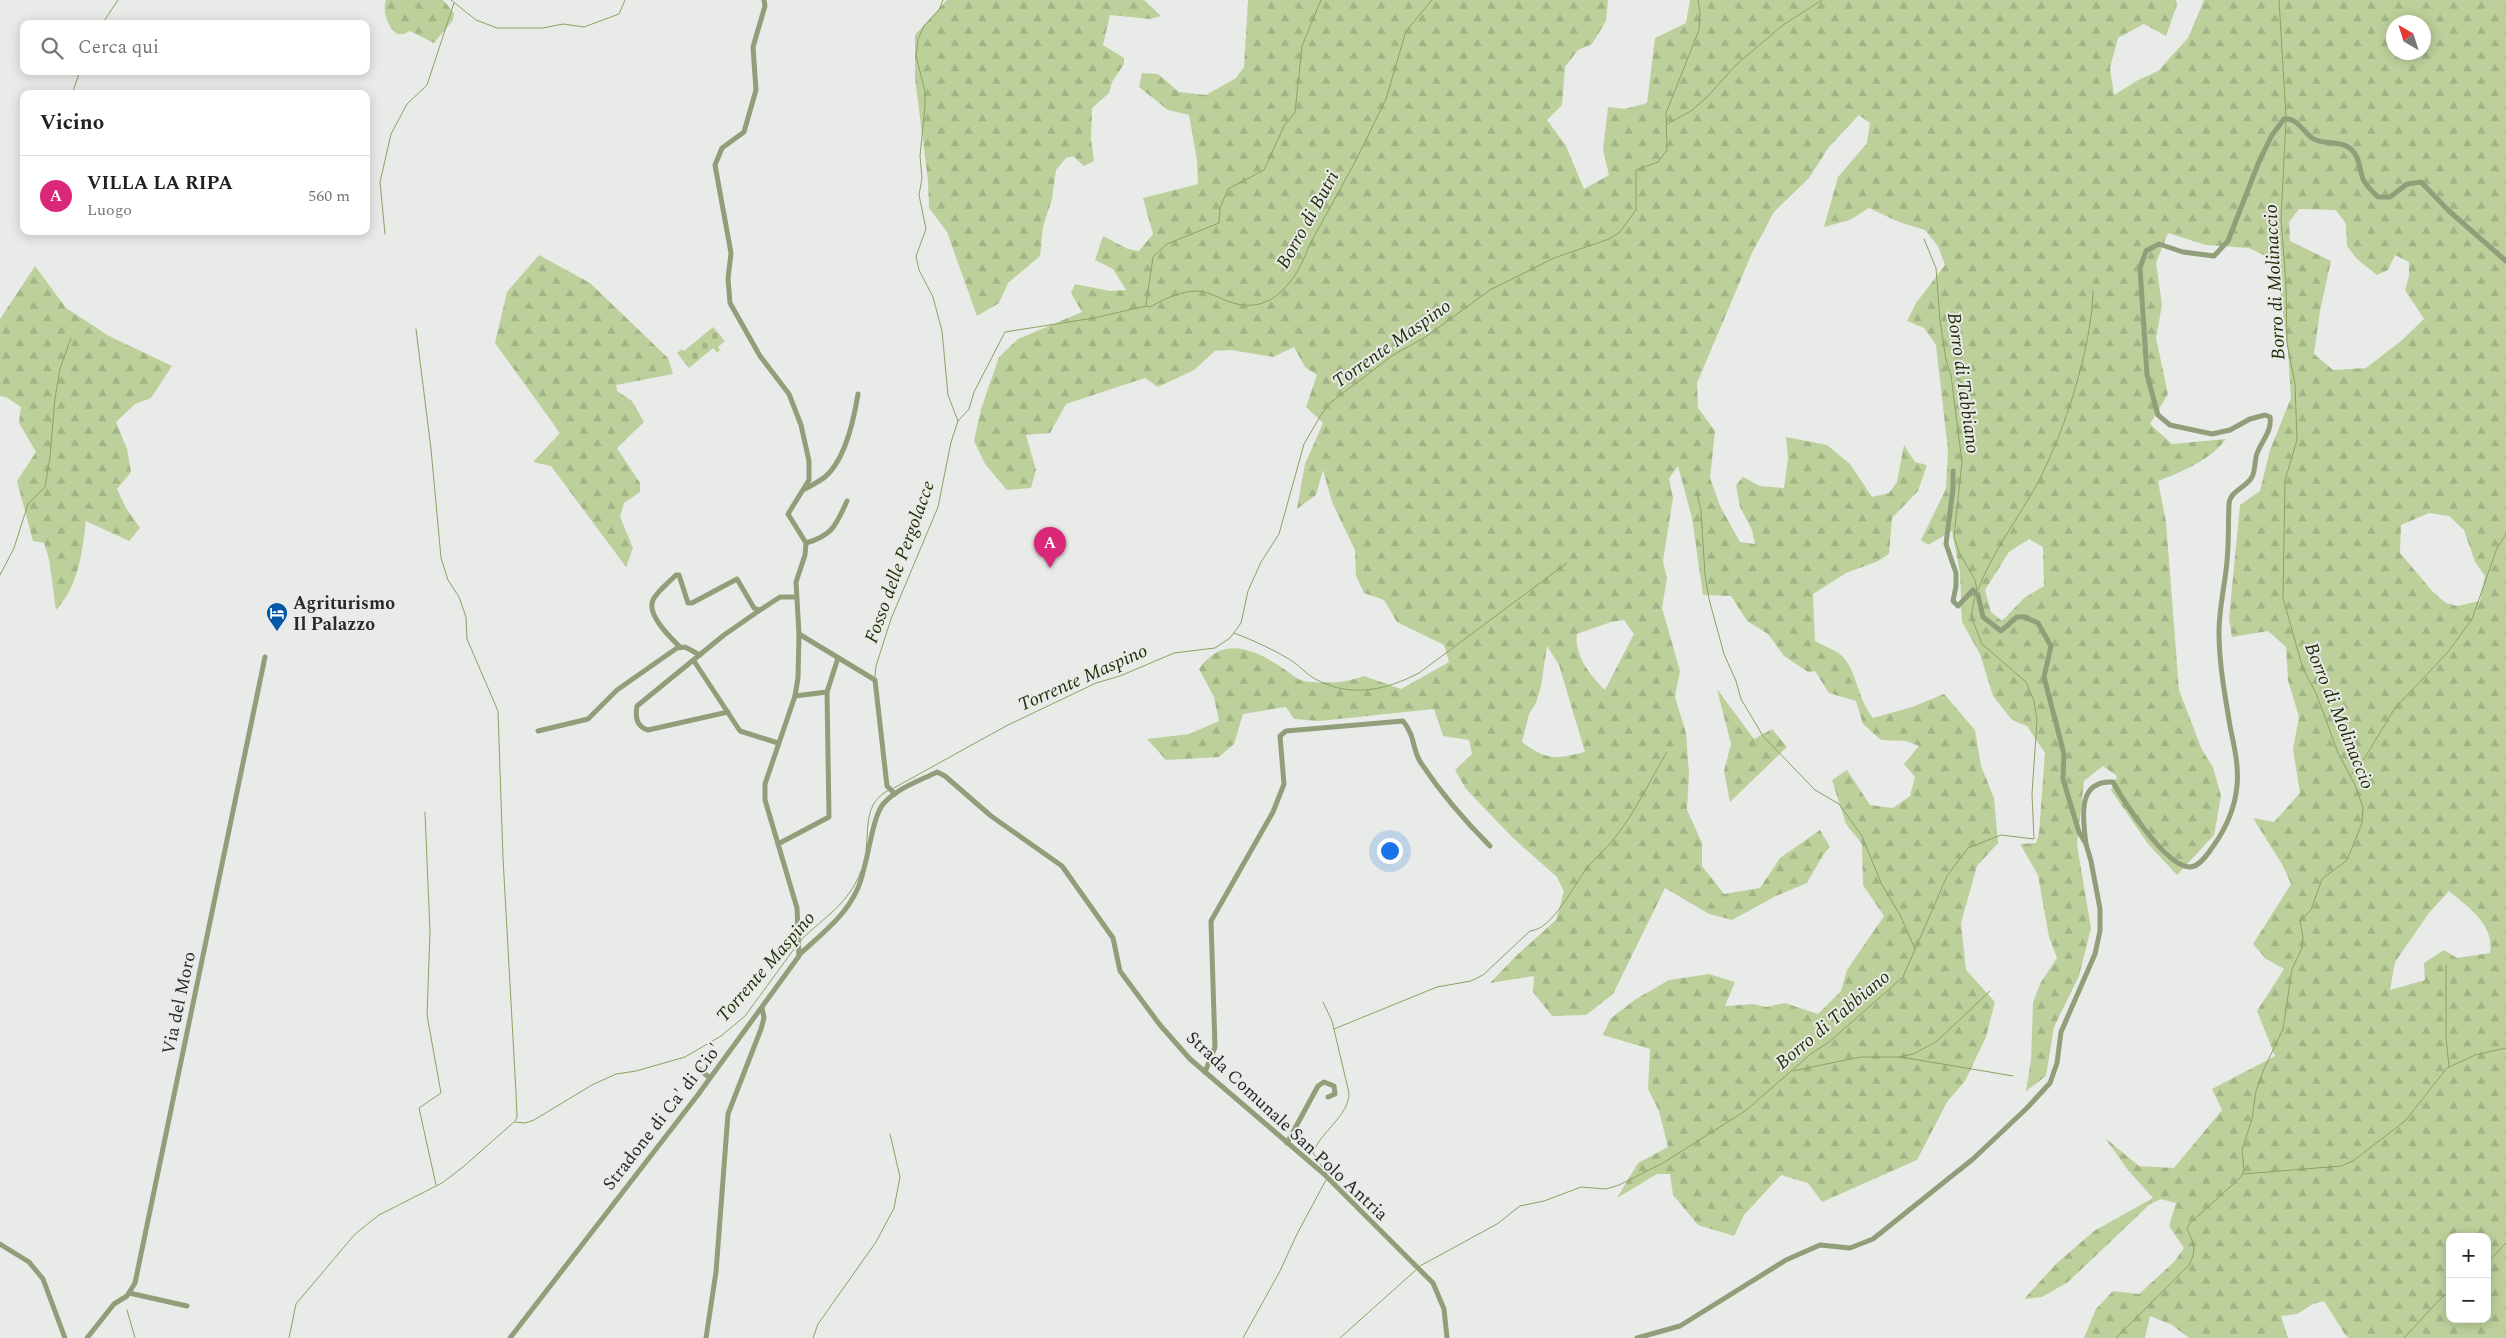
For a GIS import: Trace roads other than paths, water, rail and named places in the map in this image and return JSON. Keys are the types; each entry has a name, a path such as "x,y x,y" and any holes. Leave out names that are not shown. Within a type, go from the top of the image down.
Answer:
{"street":[{"path":"764,0 765,6 753,47 756,90 744,132 722,148 715,165 731,253 728,279 730,303 760,356 789,394 801,426 808,461 809,480 788,514 806,543 805,555 796,582 798,678 795,696 765,784 765,800 797,908 799,956"},
{"path":"1638,1338 1680,1326 1786,1260 1820,1245 1850,1248 1873,1239 1973,1159 2028,1108 2050,1083 2054,1073 2061,1032 2086,978 2100,931 2100,909 2086,844 2082,813 2092,787 2102,782 2113,782 2133,816 2159,846 2174,860 2188,867 2197,864 2210,852 2222,834 2233,807 2237,787 2237,766 2222,679 2219,635 2229,531 2228,502 2235,492 2252,477 2258,451 2271,424 2270,417 2265,415 2230,430 2212,434 2170,425 2158,415 2147,375 2140,268 2146,251 2154,245 2183,252 2214,256 2228,242 2258,164 2272,135 2286,118 2294,121 2313,140 2339,143 2351,148 2358,157 2364,179 2378,197 2390,197 2406,184 2421,182 2448,211 2506,261"},
{"path":"805,489 826,476 841,453 853,424 858,394"},
{"path":"1953,472 1954,488 1946,544 1956,572 1956,586 1952,601 1958,606 1973,590 1978,595 1983,617 2001,631 2016,617 2025,617 2038,623 2046,633 2051,646 2044,677 2064,754 2063,779 2079,832 2086,844"},
{"path":"806,543 823,538 837,524 847,501"},
{"path":"680,648 664,631 651,610 652,600 676,575 679,574 688,603 692,603 737,579 754,608 760,610"},
{"path":"728,712 648,730 641,728 638,724 637,706 760,610 780,597 796,597"},
{"path":"798,634 875,680 887,786 895,794"},
{"path":"538,731 588,719 617,690 680,648 685,647 700,655"},
{"name":"Via del Moro","path":"87,1338 114,1304 129,1293 135,1283 265,657"},
{"path":"778,844 829,817 827,692 838,658"},
{"path":"694,661 740,730 778,743"},
{"path":"795,696 827,692"},
{"path":"1205,1072 1215,1047 1211,921 1272,812 1284,784 1280,736 1286,731 1403,722 1412,732 1419,761 1468,824 1490,846"},
{"name":"Strada Comunale San Polo Antria","path":"799,956 845,911 857,890 866,868 877,818 883,804 895,794 937,772 945,776 992,816 1062,866 1113,938 1120,971 1160,1025 1205,1072 1324,1174 1433,1284 1444,1309 1447,1338"},
{"name":"Stradone di Ca' di Cio'","path":"510,1338 710,1078 799,956"},
{"path":"706,1338 716,1272 728,1114 761,1029 764,1018 762,1008"},
{"path":"699,1069 710,1078"},
{"path":"1287,1143 1318,1086 1324,1082 1334,1086 1335,1094 1328,1097"},
{"path":"0,1244 29,1262 43,1279 65,1338"},
{"path":"129,1293 187,1306"}],"waterway":[{"path":"105,20 118,0"},
{"path":"451,0 476,20 497,28 543,28 563,24 584,27 619,14 625,0"},
{"name":"Fosso delle Pergolacce","path":"875,676 876,666 891,619 938,507 951,442 958,421 948,395 942,331 933,297 919,270 916,256 926,229 919,195 922,178 920,156 925,91 916,56 918,39 924,26 939,10 943,0"},
{"path":"1146,305 1153,257 1167,244 1219,223 1220,208 1228,189 1264,170 1284,126 1295,112 1302,46 1321,0"},
{"name":"Borro di Butri","path":"958,421 969,409 974,392 1005,332 1094,318 1146,306 1150,307 1173,296 1191,291 1205,292 1233,303 1247,305 1260,304 1282,291 1298,271 1309,246 1356,160 1386,99 1406,31 1432,0"},
{"name":"Torrente Maspino","path":"892,789 1006,726 1096,683 1120,676 1174,653 1215,648 1230,638 1241,623 1248,591 1261,562 1279,534 1304,444 1330,403 1393,355 1424,338 1490,290 1554,258 1609,239 1620,232 1636,210 1636,170 1658,162 1667,150 1666,113 1699,30 1700,13 1698,0"},
{"name":"Torrente Maspino","path":"1667,124 1691,111 1706,98 1737,64 1783,25 1822,0"},
{"name":"Borro di Molinaccio","path":"2279,0 2286,116"},
{"path":"385,234 380,182 391,134 407,104 427,85 454,3"},
{"path":"73,90 79,75"},
{"name":"Borro di Molinaccio","path":"2116,1338 2189,1265 2194,1251 2187,1229 2189,1224 2241,1177 2244,1170 2242,1150 2252,1119 2256,1091 2283,1029 2292,969 2302,948 2303,937 2300,921 2311,910 2322,879 2347,860 2362,823 2363,807 2354,783 2338,753 2316,693 2303,669 2283,598 2285,480 2297,440 2295,384 2287,343 2286,284 2281,219 2286,120"},
{"name":"Borro di Tabbiano","path":"1924,239 1936,268 1940,320 1946,360 1951,375 1962,462 1954,537 1959,552 1975,580 1977,590"},
{"path":"1978,590 1998,549 2037,484 2057,441 2075,390 2082,363 2088,338 2093,291"},
{"path":"416,329 431,449 441,558 448,580 459,597 466,617 467,639 498,711 503,858 517,1117 515,1121"},
{"path":"0,575 14,548 28,504 45,487 60,369 71,338"},
{"path":"1697,493 1701,511 1705,575 1709,599 1724,654 1736,681 1741,699 1763,736 1815,790 1839,804 1862,836 1881,883 1900,915 1915,949"},
{"path":"2351,775 2364,759 2395,708 2448,652 2472,619 2497,548 2506,534"},
{"path":"1234,633 1283,655 1313,678 1330,686 1343,689 1369,690 1394,684 1419,673 1567,563"},
{"name":"Borro di Tabbiano","path":"1420,1266 1497,1224 1520,1206 1544,1201 1581,1187 1606,1189 1619,1185 1663,1163 1745,1111 1812,1053 1829,1042 1903,977 1947,876 1968,848 2001,835 2034,839 2032,794 2037,720 2034,701 2026,682 1982,644 1971,616 1975,596"},
{"path":"1334,1029 1437,987 1471,981 1483,975 1530,931 1538,929 1546,923 1562,906 1587,868 1621,830 1667,752"},
{"name":"Torrente Maspino","path":"866,850 869,816 872,808 875,801 889,790"},
{"path":"425,812 430,932 427,1015 441,1093 419,1108 436,1185"},
{"name":"Torrente Maspino","path":"801,940 843,901 861,871"},
{"name":"Torrente Maspino","path":"289,1338 296,1304 355,1234 379,1215 442,1183 514,1122 525,1123 534,1120 592,1085 616,1074 636,1071 685,1057 721,1036 745,1016 797,945"},
{"path":"2446,965 2446,1038 2449,1066"},
{"path":"1793,1071 1860,1057 1899,1057 1913,1054 1936,1042 1990,991"},
{"path":"1323,1002 1332,1021 1349,1093 1348,1101 1340,1116 1322,1138 1313,1153 1329,1177"},
{"path":"2243,1174 2341,1166 2353,1161 2405,1121 2447,1068 2475,1055 2506,1048"},
{"path":"1901,1057 2013,1076"},
{"path":"813,1338 818,1324 876,1242 894,1208 900,1177 890,1134"},
{"path":"1243,1338 1280,1271 1297,1234 1326,1180"},
{"path":"2491,1259 2506,1243"},
{"name":"Borro di Tabbiano","path":"1340,1338 1417,1269"},
{"path":"2404,1338 2446,1294"},
{"path":"127,1310 135,1338"}],"place":[{"name":"VILLA LA RIPA","path":"1050,568"},
{"name":"Agriturismo Il Palazzo","path":"277,632"}]}
